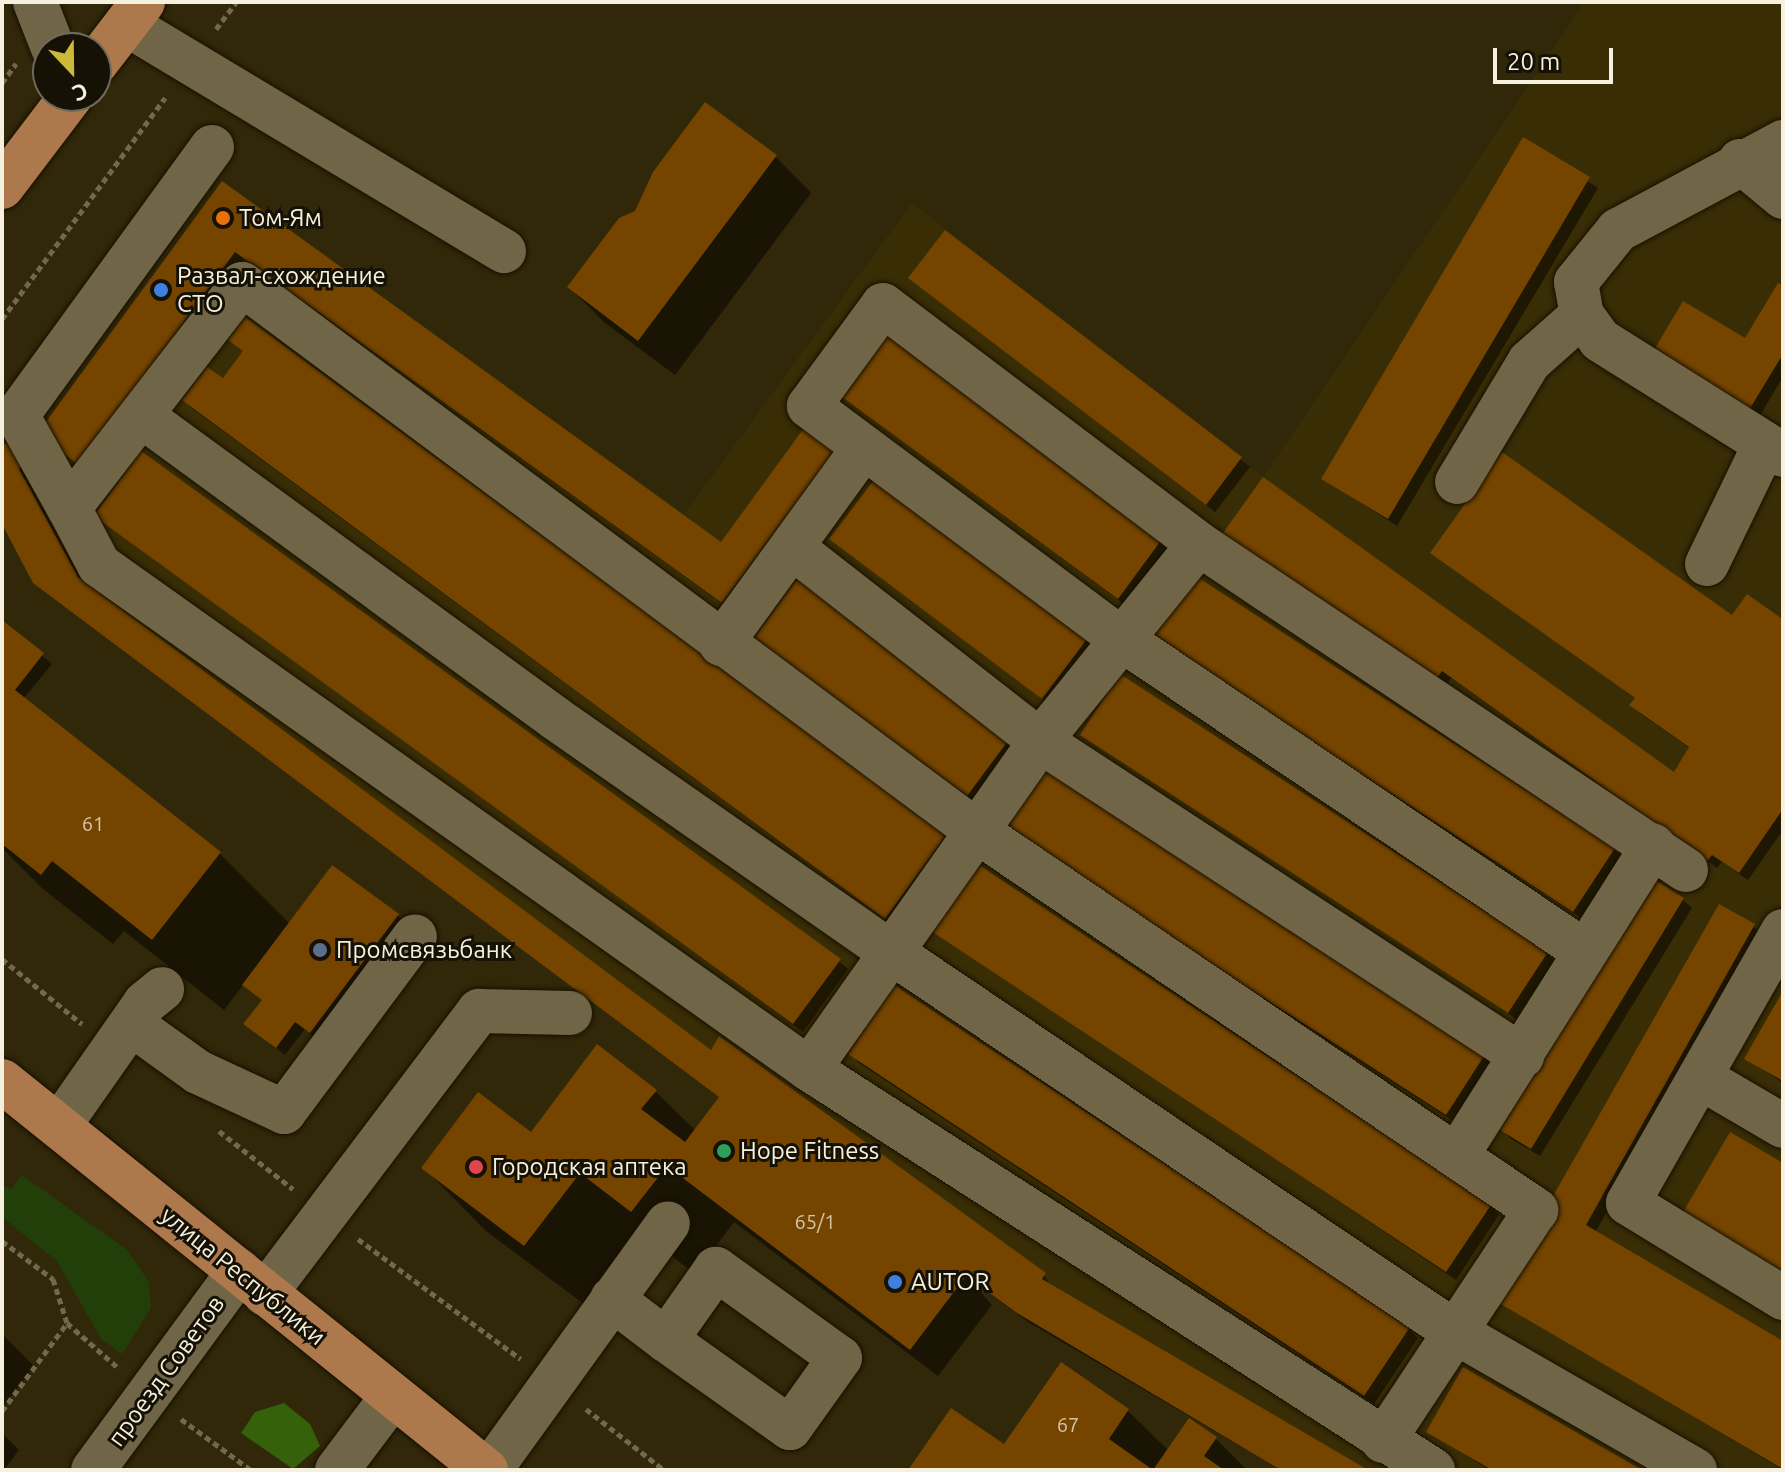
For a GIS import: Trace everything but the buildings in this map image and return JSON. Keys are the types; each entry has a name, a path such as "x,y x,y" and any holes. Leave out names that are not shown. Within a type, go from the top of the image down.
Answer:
{"main road":[{"path":"112,42 134,13"},
{"path":"2,187 59,112"},
{"name":"улица Республики","path":"2,1081 392,1397 488,1470"}],"street":[{"path":"35,2 47,32"},
{"path":"134,13 192,62 504,251"},
{"path":"1707,564 1773,451 1600,340 1582,315 1576,282 1618,230 1740,161 1783,142"},
{"path":"212,147 17,415 99,565 809,1069 1383,1441 1433,1470"},
{"path":"1740,161 1783,197"},
{"path":"69,508 143,417 242,284 721,644 975,830 1458,1154 1536,1210 1383,1441"},
{"path":"1458,1154 1522,1056 1584,951 1670,858 1199,544 883,305 809,406 862,450 1124,641 1584,951"},
{"path":"1457,482 1529,362 1582,315"},
{"path":"143,417 555,718 891,952 1455,1332 1695,1470"},
{"path":"721,644 862,450"},
{"path":"809,1069 1040,741 1124,641 1199,544"},
{"path":"793,548 1040,741 1522,1056"},
{"path":"1783,931 1628,1203 1783,1298"},
{"path":"134,1026 198,1072 284,1112 415,936"},
{"path":"59,1126 134,1026 145,1003 162,989"},
{"name":"проезд Советов","path":"93,1470 479,1011 570,1013"},
{"path":"1701,1078 1783,1126"},
{"path":"488,1470 668,1223"},
{"path":"612,1299 666,1340"},
{"path":"337,1470 392,1397"}],"path":[{"path":"2,319 236,2"},
{"path":"2,1411 67,1323"}],"shaded area":[{"path":"1585,2 1783,2 1783,1470 1281,1470 1017,1313 691,1076 33,583 2,446 37,434 222,181 684,514 912,203 1263,477"}],"green space":[{"path":"22,1175 127,1250 149,1282 151,1308 122,1354 101,1339 57,1261 2,1217 2,1185 11,1189"},
{"path":"284,1403 310,1424 320,1446 293,1469 241,1433 255,1412"}],"place":[{"name":"Том-Ям","path":"223,218"},
{"name":"Развал-схождение СТО","path":"161,290"},
{"name":"Промсвязьбанк","path":"320,950"},
{"name":"Hope Fitness","path":"724,1151"},
{"name":"Городская аптека","path":"476,1167"},
{"name":"AUTOR","path":"895,1282"}]}
